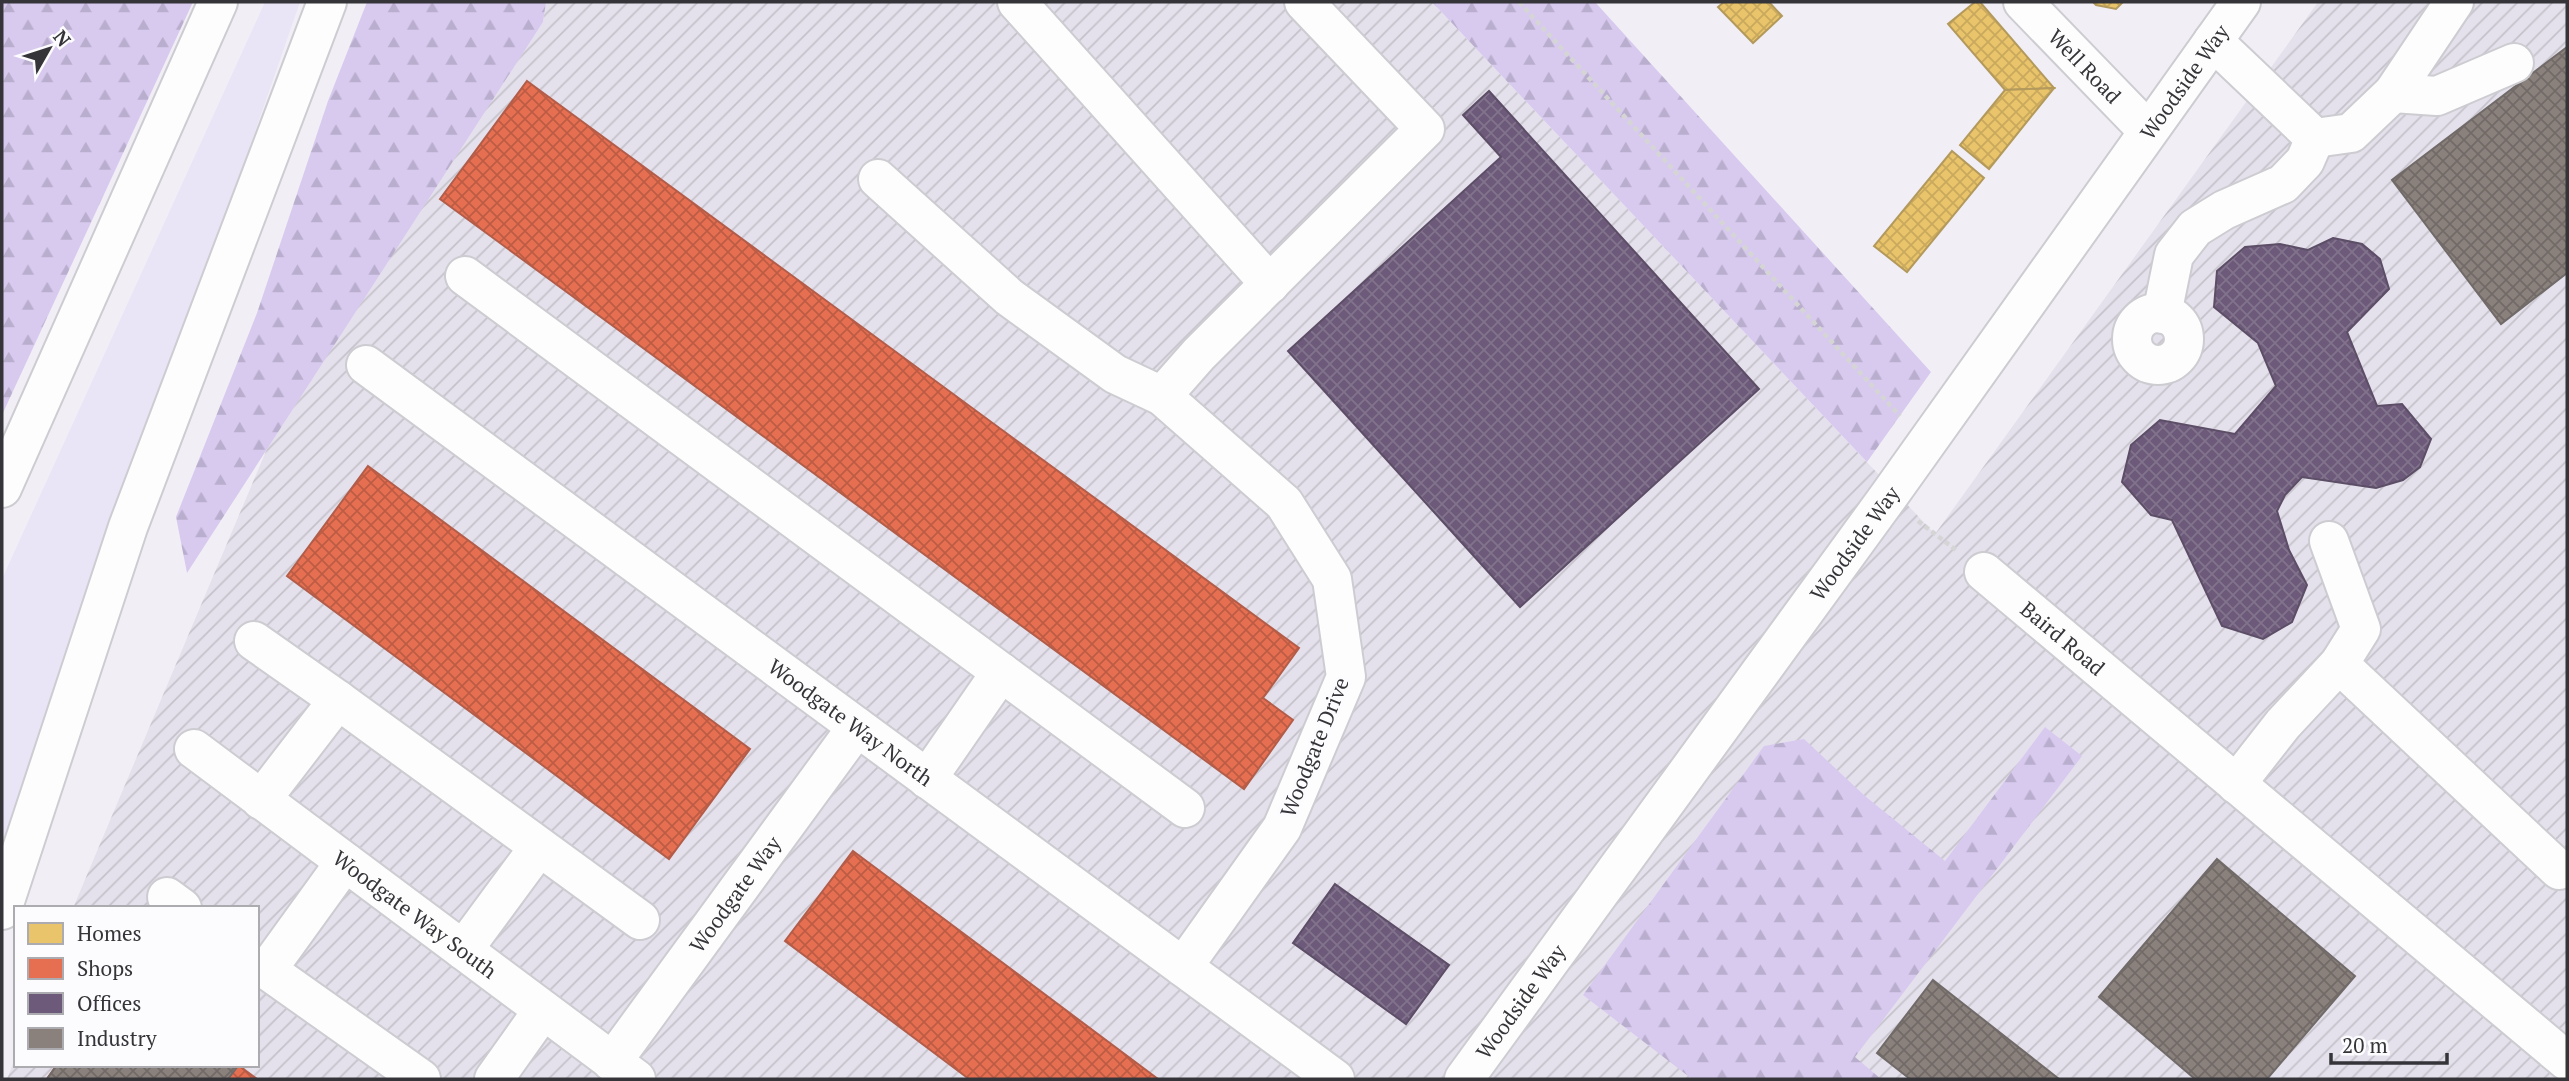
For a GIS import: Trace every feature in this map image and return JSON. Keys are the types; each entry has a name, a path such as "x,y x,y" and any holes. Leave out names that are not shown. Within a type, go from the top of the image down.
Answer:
{"main road":[{"path":"2,488 218,2"},
{"path":"2,910 128,527 327,2"},
{"path":"1017,2 1270,284"},
{"path":"1162,396 1199,354 1425,129 1304,2"},
{"name":"Well Road","path":"2023,2 2148,131"},
{"name":"Woodside Way","path":"1464,1079 1888,497 2241,2"},
{"path":"2315,138 2351,133 2393,93 2454,2"},
{"path":"2213,41 2315,138"},
{"path":"2393,93 2437,96 2514,63"},
{"path":"2162,314 2174,255 2195,228 2224,210 2283,184 2305,161 2315,138"},
{"name":"Woodgate Drive","path":"878,179 1009,297 1115,374 1162,396 1284,503 1332,579 1346,677 1282,828 1183,967"},
{"path":"465,276 1185,808"},
{"name":"Woodgate Way North","path":"366,365 1335,1079"},
{"path":"2236,784 2283,724 2339,664 2361,629 2329,541"},
{"name":"Baird Road","path":"1984,572 2567,1061"},
{"path":"254,641 640,920"},
{"path":"2339,664 2558,870"},
{"path":"927,779 1001,672"},
{"path":"261,800 338,700"},
{"name":"Woodgate Way","path":"624,1071 857,727"},
{"name":"Woodgate Way South","path":"194,749 624,1071"},
{"path":"463,950 539,847"},
{"path":"345,862 262,967 421,1079"},
{"path":"494,1079 543,1010"}],"path":[{"path":"1519,2 1900,416"},
{"path":"1888,497 1984,572"}],"shaded area":[{"path":"265,2 300,2 2,861 2,579"},
{"path":"546,2 1432,2 1935,534 2318,2 2567,2 2567,1079 7,1079 14,1061 14,1067 259,1067 259,906 74,906 277,425 543,22"}],"green space":[{"path":"2,2 193,2 2,415"},
{"path":"367,2 546,2 543,22 187,573 176,517 257,313 328,101"},
{"path":"1432,2 1595,2 1931,372 1867,462"},
{"path":"2045,727 2082,756 1855,1057 1881,1079 1692,1079 1583,995 1764,746 1804,739 1865,796 1945,861"}],"building: Homes":[{"path":"1724,2 1769,2 1782,16 1753,43 1718,7"},
{"path":"1975,2 1980,2 2054,88 2005,90 1948,24"},
{"path":"2093,2 2123,2 2116,9"},
{"path":"2054,88 1989,169 1960,145 2005,90"},
{"path":"1952,151 1984,178 1907,272 1874,246"}],"building: Shops":[{"path":"527,81 1299,648 1263,698 1293,720 1244,789 440,199"},
{"path":"368,466 750,749 669,859 287,576"},
{"path":"853,851 1158,1079 969,1079 785,941"},
{"path":"56,1067 237,1067 228,1079 47,1079"},
{"path":"56,1067 241,1067 257,1079 47,1079"}],"building: Offices":[{"path":"1489,91 1759,389 1520,607 1288,351 1501,157 1463,115"},
{"path":"2333,238 2362,244 2380,259 2389,289 2347,332 2377,406 2402,404 2431,439 2420,467 2403,480 2376,488 2302,477 2285,495 2277,511 2289,550 2307,585 2292,622 2263,639 2222,626 2172,520 2151,515 2122,482 2131,445 2160,420 2235,434 2276,386 2258,343 2214,307 2217,271 2245,247 2280,244 2308,250"},
{"path":"1335,884 1449,965 1406,1024 1293,943"}],"building: Industry":[{"path":"2567,47 2567,273 2501,324 2392,180"},
{"path":"2217,859 2355,976 2267,1079 2195,1079 2099,997"},
{"path":"1933,980 2059,1079 1910,1079 1877,1053"},
{"path":"56,1067 237,1067 228,1079 47,1079"}]}
